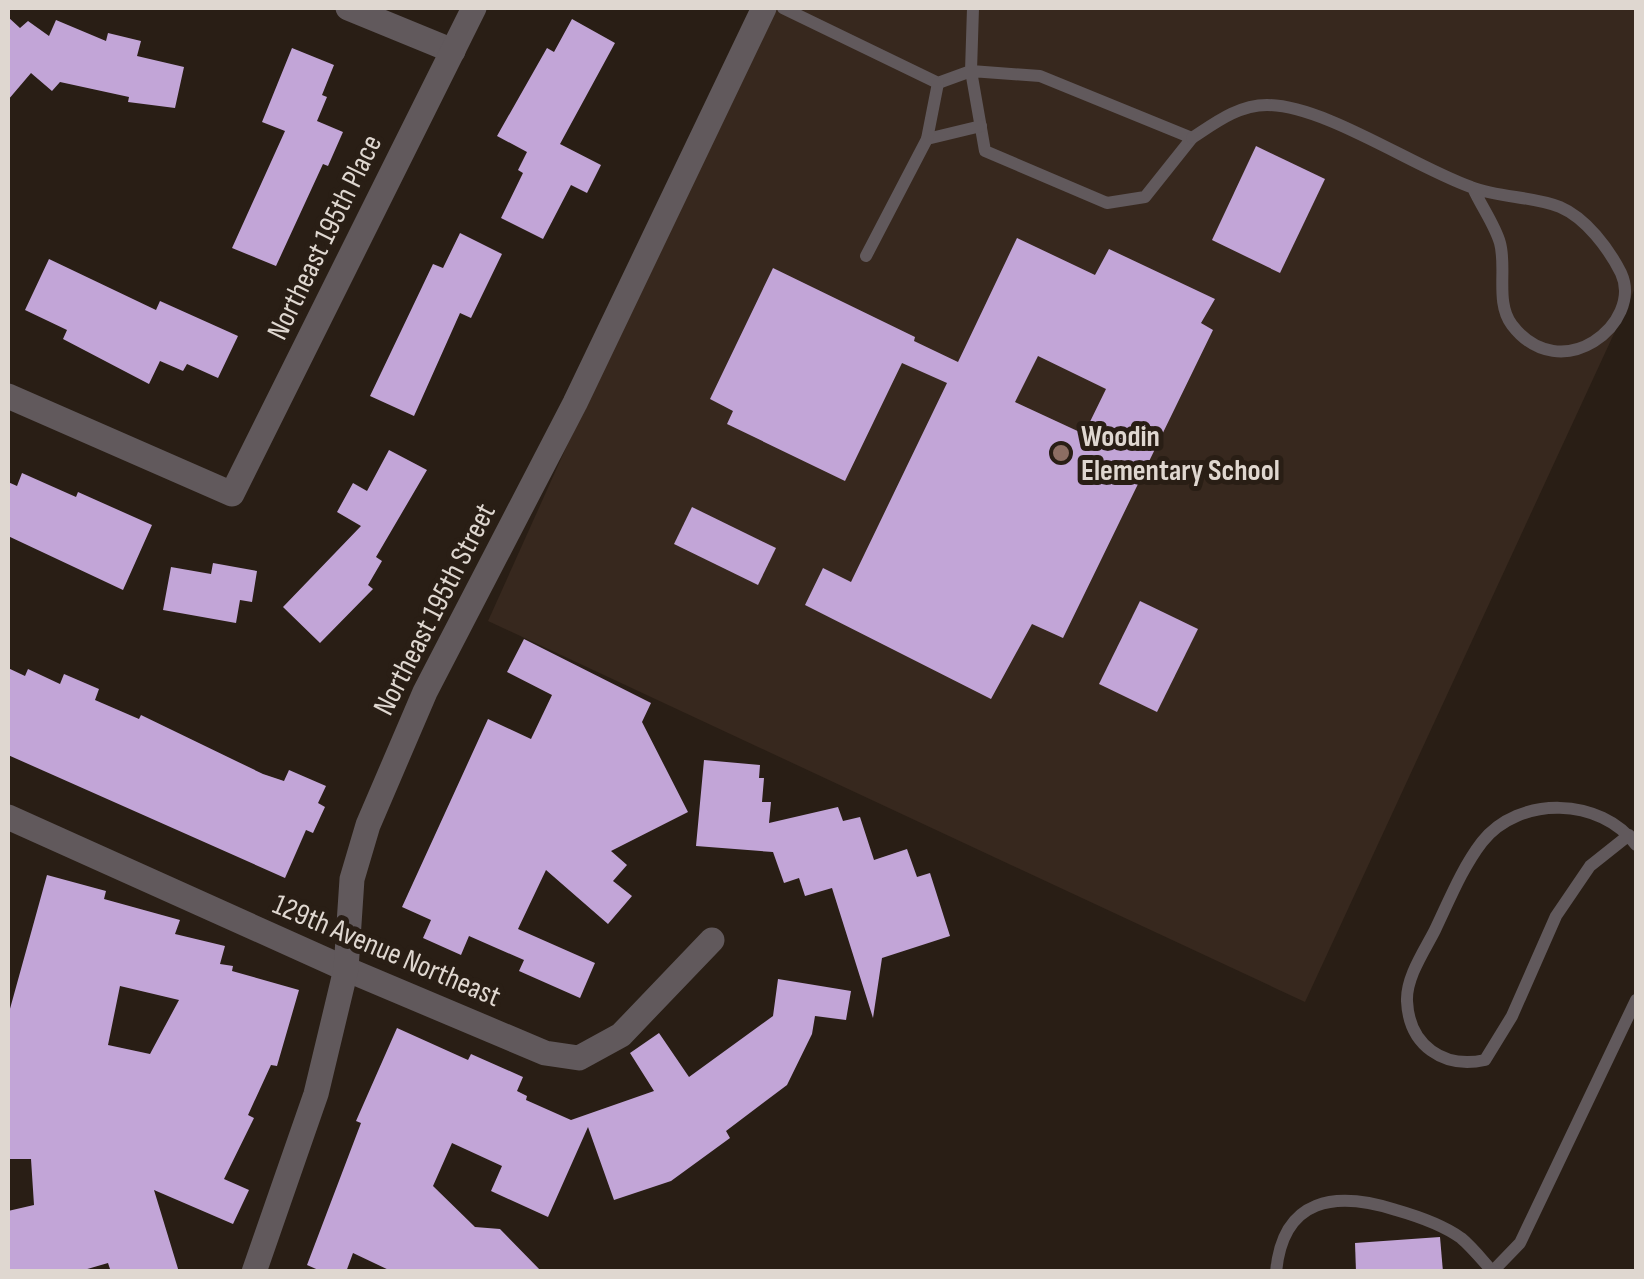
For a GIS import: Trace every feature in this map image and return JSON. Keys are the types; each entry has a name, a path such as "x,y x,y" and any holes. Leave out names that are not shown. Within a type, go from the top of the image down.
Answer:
{"street":[{"path":"348,8 453,50"},
{"name":"Northeast 195th Place","path":"8,396 232,494 474,8"},
{"name":"Northeast 195th Street","path":"254,1272 316,1094 346,970 352,879 368,824 425,692 575,404 764,8"},
{"name":"129th Avenue Northeast","path":"8,817 346,970 545,1054 579,1058 621,1035 712,940"}],"lane":[{"path":"782,8 938,83 971,71 1040,76 1192,138"},
{"path":"973,8 971,71 985,151 1108,203 1145,197 1192,138 1228,114 1263,104 1296,107 1473,188 1562,207 1600,239 1624,278 1622,313 1602,336 1578,350 1554,353 1530,344 1509,322 1500,244 1473,188"},
{"path":"866,256 928,139 938,83"},
{"path":"928,139 981,126"},
{"path":"1544,808 1581,808 1633,840 1590,866 1556,916 1512,1016 1485,1060 1465,1064 1433,1055 1415,1032 1406,999 1414,971 1484,840 1515,815 1544,808"},
{"path":"1276,1272 1285,1235 1296,1218 1312,1206 1336,1200 1368,1201 1417,1216 1459,1237 1494,1272 1520,1243 1636,1000"}],"shaded area":[{"name":"Woodin Elementary School","path":"764,8 1636,8 1636,286 1305,1002 488,621"}],"building":[{"path":"8,17 20,28 28,21 49,36 56,20 106,41 108,33 141,41 137,56 184,67 175,108 128,102 129,97 60,82 52,91 31,73 8,100"},
{"path":"572,19 615,43 560,144 601,165 587,193 571,185 543,239 501,218 523,173 518,170 527,152 497,136 547,48 554,52"},
{"path":"292,48 334,65 317,121 343,132 328,166 323,164 276,266 232,248 285,131 262,122"},
{"path":"1256,146 1325,179 1280,273 1212,240"},
{"path":"460,233 502,254 471,318 460,313 414,416 370,396 433,264 443,268"},
{"path":"1017,238 1095,275 1109,249 1215,299 1201,323 1213,330 1063,638 1032,624 991,699 805,605 823,568 851,582 947,383 902,363 845,481 727,424 733,411 710,399 773,268 958,362","holes":["1038,356 1106,389 1084,434 1015,402"]},
{"path":"49,259 156,310 160,301 238,336 218,378 187,364 183,371 160,361 149,384 63,339 67,330 25,310"},
{"path":"389,450 427,470 376,557 382,561 368,585 373,589 320,643 283,607 361,526 337,512 353,483 367,491"},
{"path":"22,473 76,497 78,492 152,525 123,590 8,536 8,482 17,486"},
{"path":"692,507 776,548 758,585 674,544"},
{"path":"213,563 257,571 252,602 240,600 236,623 163,610 171,567 211,574"},
{"path":"1140,601 1198,629 1157,712 1099,684"},
{"path":"524,639 651,703 642,722 688,812 611,851 627,865 613,881 632,896 608,924 546,870 518,929 595,963 580,998 519,971 524,960 469,936 461,955 423,938 431,920 402,907 488,719 531,739 552,695 507,672"},
{"path":"8,668 25,676 28,669 60,684 64,674 99,689 95,700 139,719 141,715 263,774 284,781 289,770 326,786 318,803 325,807 313,833 306,830 285,878 8,755"},
{"path":"704,760 760,765 759,778 764,778 762,802 771,802 769,823 838,807 843,821 860,817 874,860 907,849 917,877 930,873 950,936 882,958 873,1018 832,888 805,896 799,878 784,883 773,852 696,846"},
{"path":"47,875 106,891 104,899 180,920 175,934 225,946 220,964 299,990 277,1066 271,1065 248,1115 254,1118 224,1179 249,1190 233,1224 154,1190 179,1272 111,1272 108,1263 77,1272 8,1272 8,1211 34,1205 31,1159 8,1159 8,1016","holes":["120,986 179,1000 150,1054 108,1045"]},
{"path":"778,979 851,991 846,1020 815,1016 812,1034 787,1085 726,1131 730,1138 671,1181 614,1200 588,1127 548,1217 491,1191 502,1166 452,1143 433,1186 475,1227 500,1229 542,1272 393,1272 353,1253 346,1272 323,1272 307,1265 361,1123 356,1121 397,1028 468,1060 471,1054 523,1077 517,1091 527,1096 526,1100 571,1120 654,1091 630,1053 659,1033 689,1077 773,1016"},
{"path":"1440,1237 1443,1272 1356,1272 1355,1243"}],"place":[{"name":"Woodin Elementary School","path":"1061,453"}]}
